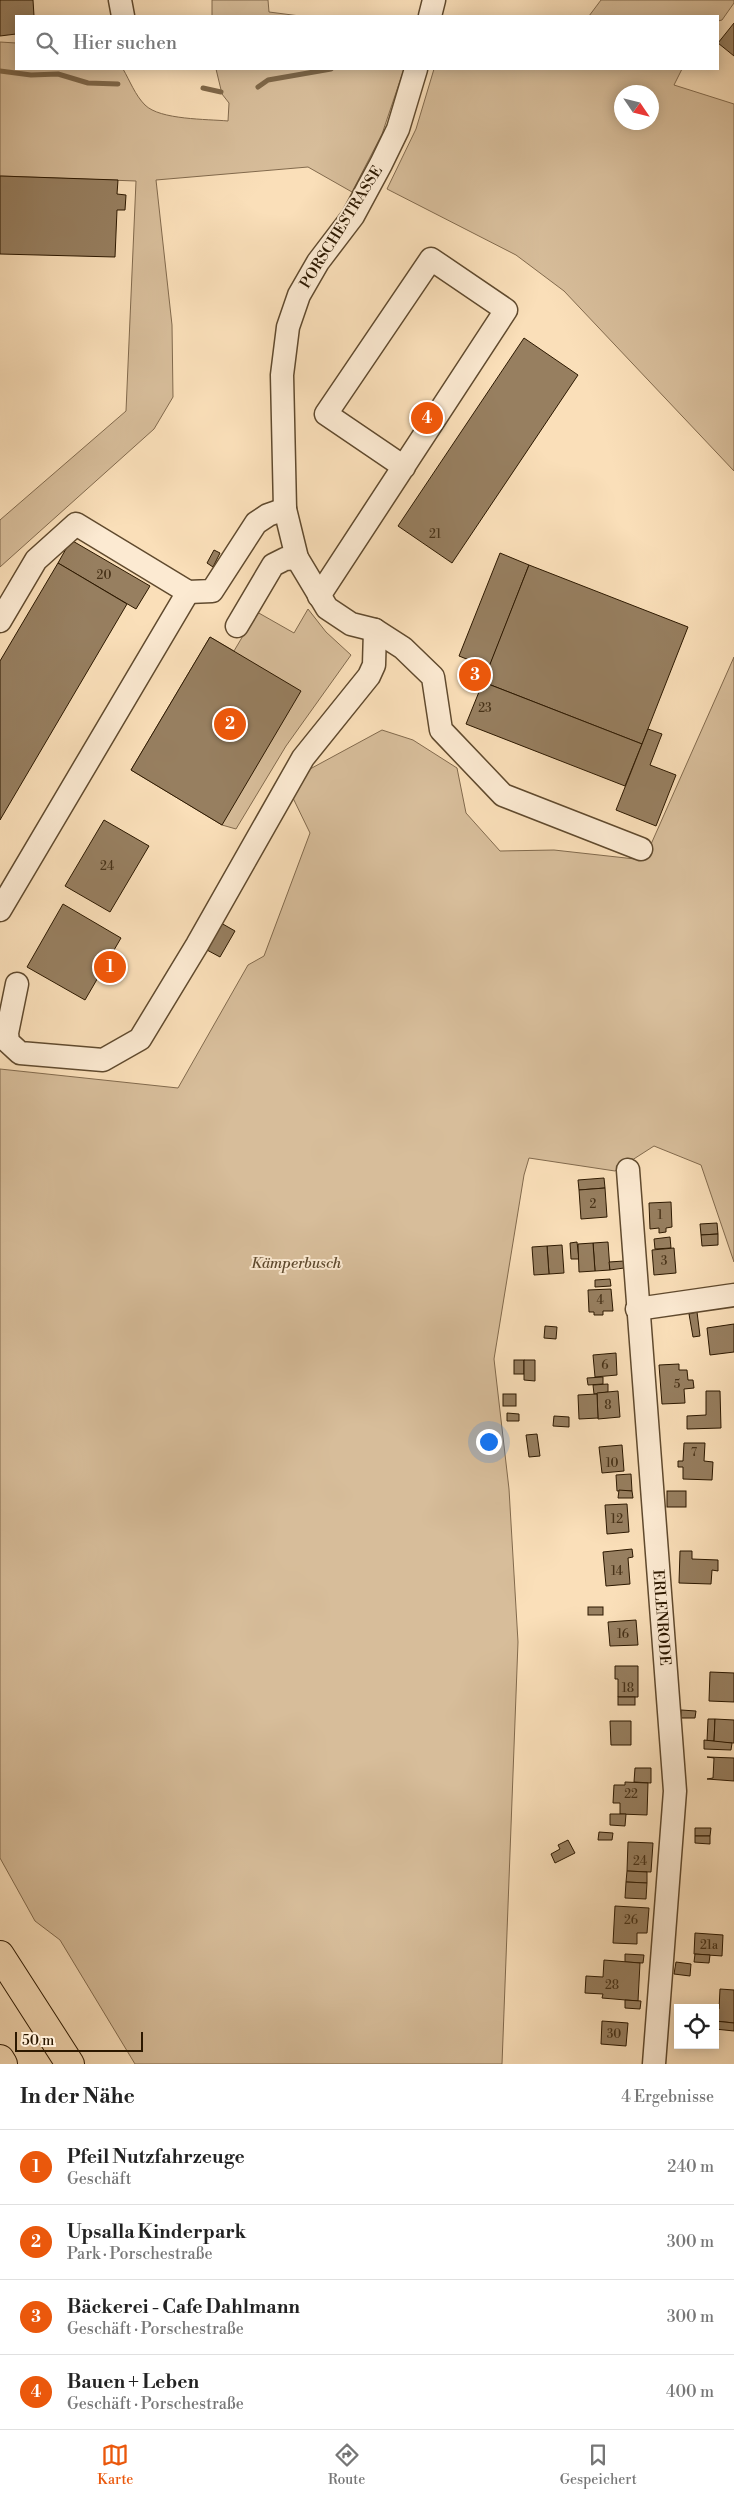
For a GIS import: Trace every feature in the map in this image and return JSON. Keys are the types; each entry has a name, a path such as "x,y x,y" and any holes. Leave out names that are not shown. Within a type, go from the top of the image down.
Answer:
{"highway":[{"path":"0,1955 70,2064"},
{"path":"0,1962 51,2064"},
{"path":"0,2059 3,2064"}],"street":[{"path":"120,0 123,15"},
{"path":"430,15 434,0"},
{"name":"PORSCHESTRASSE","path":"416,70 398,129 381,164 353,216 299,295 288,327 282,374 285,509 298,558 327,608 351,624 375,630 403,648 433,677 441,730 503,795 641,849"},
{"path":"319,596 404,467 506,310 431,259 326,414 404,467"},
{"path":"0,621 36,560 76,524 188,592 212,591 256,523 268,515 285,509"},
{"path":"237,626 273,565 285,559 298,558"},
{"path":"0,910 188,592"},
{"path":"17,984 7,1033 8,1042 20,1053 103,1060 140,1039 197,945 303,758 369,676 374,665 375,630"},
{"name":"ERLENRODE","path":"628,1170 675,1792 654,2064"},
{"path":"638,1310 734,1296"}],"green space":[{"path":"212,0 268,0 269,12 292,15 212,15"},
{"path":"601,0 734,0 734,3 722,20 719,21 719,15 590,15"},
{"path":"0,42 15,43 15,70 124,70 138,97 152,110 161,114 196,119 228,121 229,103 222,94 216,70 404,70 382,134 352,192 308,167 156,180 172,325 173,397 154,429 0,567 0,520 126,411 136,181 0,176"},
{"path":"434,70 682,70 674,85 734,104 734,471 564,291 516,255 387,189 416,129"},
{"path":"308,609 326,632 351,655 286,746 236,829 222,825 131,770 210,637 234,651 257,612 294,633"},
{"name":"Kämperbusch","path":"734,657 734,1262 701,1165 654,1146 615,1171 529,1158 524,1175 494,1359 509,1489 518,1642 502,2064 135,2064 60,1940 35,1921 0,1858 0,1069 178,1088 248,965 264,956 310,833 292,796 310,769 382,730 413,740 457,768 466,813 500,851 554,850 644,860"}],"building":[{"path":"0,0 33,0 34,15 15,15 15,34 0,36"},
{"path":"734,23 734,56 719,42"},
{"path":"0,176 118,180 117,194 126,195 125,210 117,210 115,257 0,254"},
{"path":"524,338 578,375 452,563 398,526"},
{"path":"71,540 150,586 136,609 58,563"},
{"path":"214,550 220,553 213,567 207,563"},
{"path":"500,553 529,565 489,668 459,656"},
{"path":"58,563 127,604 0,820 0,661"},
{"path":"529,565 688,627 642,744 483,682"},
{"path":"210,637 301,691 222,825 131,770"},
{"path":"483,682 642,744 625,786 466,724"},
{"path":"648,729 662,734 650,765 676,775 656,826 616,810"},
{"path":"104,820 149,846 110,912 65,886"},
{"path":"63,904 121,938 85,1000 27,967"},
{"path":"221,923 235,931 220,957 207,950"},
{"path":"604,1178 605,1188 579,1190 578,1180"},
{"path":"605,1188 607,1217 581,1219 579,1190"},
{"path":"671,1202 672,1227 666,1228 666,1232 659,1233 659,1228 650,1229 649,1203"},
{"path":"717,1223 718,1234 701,1235 700,1224"},
{"path":"718,1234 718,1245 702,1246 701,1235"},
{"path":"670,1237 671,1248 655,1249 654,1239"},
{"path":"577,1242 579,1259 571,1259 570,1243"},
{"path":"608,1242 610,1270 595,1271 593,1243"},
{"path":"593,1243 595,1271 579,1272 578,1244"},
{"path":"562,1245 564,1273 549,1274 547,1246"},
{"path":"547,1246 549,1274 534,1275 532,1247"},
{"path":"674,1248 676,1273 654,1275 652,1250"},
{"path":"624,1261 624,1268 610,1270 609,1262"},
{"path":"610,1279 611,1286 595,1287 595,1280"},
{"path":"611,1289 613,1311 603,1311 603,1315 594,1315 594,1312 589,1312 588,1290"},
{"path":"697,1312 700,1336 693,1337 689,1314"},
{"path":"734,1324 734,1352 710,1355 707,1328"},
{"path":"545,1326 557,1327 556,1339 544,1338"},
{"path":"616,1353 617,1375 595,1377 593,1355"},
{"path":"514,1360 524,1360 524,1374 514,1374"},
{"path":"524,1360 535,1360 535,1381 524,1380"},
{"path":"679,1364 679,1370 687,1370 688,1380 693,1380 694,1388 684,1389 685,1403 662,1404 659,1365"},
{"path":"603,1377 603,1384 588,1385 587,1378"},
{"path":"608,1384 608,1392 594,1394 593,1385"},
{"path":"618,1391 620,1417 598,1419 597,1393"},
{"path":"706,1391 720,1391 721,1428 687,1429 687,1416 706,1415"},
{"path":"503,1394 516,1394 516,1406 503,1406"},
{"path":"597,1394 598,1418 579,1419 578,1395"},
{"path":"507,1413 519,1414 519,1421 507,1421"},
{"path":"554,1416 569,1417 569,1427 553,1426"},
{"path":"537,1434 540,1456 529,1457 526,1435"},
{"path":"684,1443 705,1443 704,1461 713,1462 712,1480 683,1479 683,1467 678,1467 678,1461 683,1461"},
{"path":"622,1445 624,1471 602,1473 599,1447"},
{"path":"631,1474 632,1491 617,1491 616,1475"},
{"path":"619,1490 632,1491 633,1498 618,1498"},
{"path":"667,1491 686,1491 686,1507 667,1507"},
{"path":"627,1504 629,1532 607,1534 605,1505"},
{"path":"632,1549 633,1557 628,1558 630,1584 606,1586 603,1552"},
{"path":"680,1551 692,1551 692,1559 718,1560 718,1571 712,1570 711,1584 679,1583"},
{"path":"588,1607 603,1607 603,1615 588,1615"},
{"path":"636,1620 638,1645 610,1646 608,1622"},
{"path":"615,1666 638,1666 638,1697 618,1697 618,1679 615,1679"},
{"path":"710,1672 734,1673 734,1702 709,1701"},
{"path":"618,1697 635,1697 635,1705 618,1705"},
{"path":"681,1710 696,1711 695,1718 681,1718"},
{"path":"708,1719 715,1719 714,1741 707,1741"},
{"path":"715,1719 734,1720 734,1743 714,1742"},
{"path":"610,1721 631,1721 631,1745 611,1745"},
{"path":"704,1740 732,1743 731,1750 704,1749"},
{"path":"707,1757 734,1758 734,1781 707,1779 713,1778 714,1758"},
{"path":"635,1768 651,1768 651,1783 634,1782"},
{"path":"625,1782 648,1783 647,1815 620,1814 620,1803 613,1803 614,1785 625,1785"},
{"path":"610,1814 626,1814 625,1826 610,1825"},
{"path":"695,1828 711,1828 710,1836 695,1836"},
{"path":"599,1832 613,1833 612,1840 598,1840"},
{"path":"695,1836 710,1836 710,1844 695,1843"},
{"path":"568,1840 575,1853 555,1863 551,1854 560,1849 558,1845"},
{"path":"628,1842 653,1843 651,1872 627,1871"},
{"path":"627,1871 647,1872 647,1883 626,1882"},
{"path":"626,1882 647,1883 646,1899 625,1898"},
{"path":"615,1906 649,1908 647,1933 637,1933 637,1944 613,1943"},
{"path":"695,1933 723,1935 722,1956 694,1954"},
{"path":"625,1954 644,1955 643,1963 625,1962"},
{"path":"695,1954 710,1955 709,1963 694,1962"},
{"path":"604,1960 640,1963 638,2001 602,1998 603,1994 585,1993 586,1976 603,1977"},
{"path":"676,1962 691,1964 690,1976 674,1974"},
{"path":"720,1989 734,1990 734,2023 719,2021"},
{"path":"625,2000 641,2001 640,2009 625,2008"},
{"path":"602,2021 628,2023 626,2046 601,2044"},
{"path":"719,2021 734,2023 734,2031 719,2029"}],"waterway":[{"path":"258,87 268,80 325,70"},
{"path":"0,71 31,75 58,74 88,83 118,84"},
{"path":"203,88 221,92"}],"place":[{"name":"Bauen + Leben","path":"427,418"},
{"name":"Bäckerei - Cafe Dahlmann","path":"475,675"},
{"name":"Upsalla Kinderpark","path":"230,724"},
{"name":"Pfeil Nutzfahrzeuge","path":"110,967"}]}
